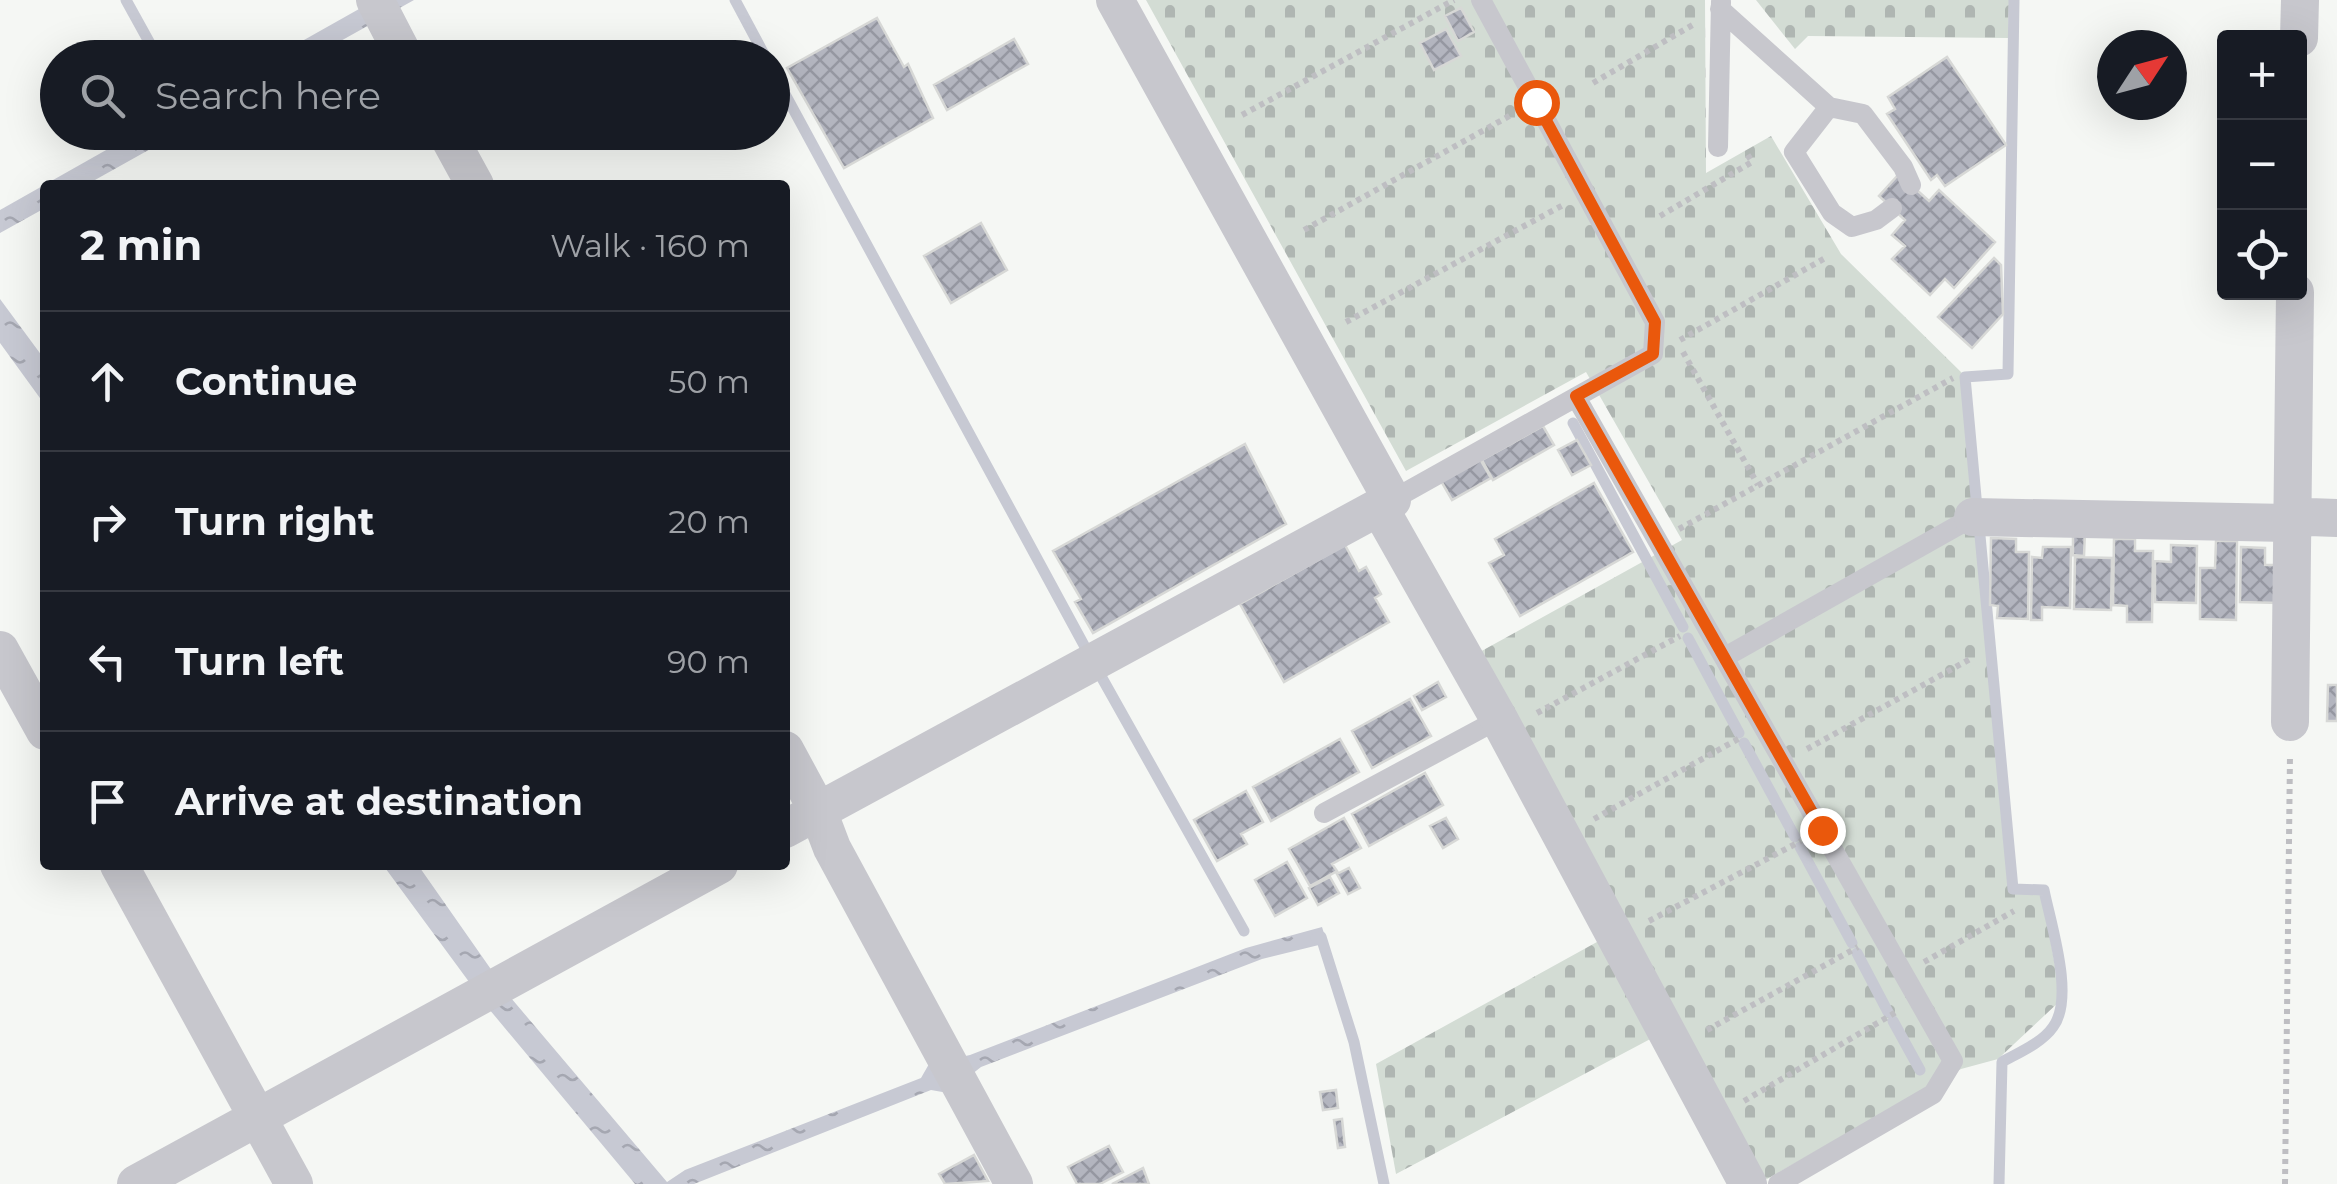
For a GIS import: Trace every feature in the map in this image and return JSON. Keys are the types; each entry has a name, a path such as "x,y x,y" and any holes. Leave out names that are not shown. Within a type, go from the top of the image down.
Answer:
{"street":[{"path":"374,0 396,40"},
{"path":"1115,0 1748,1184"},
{"path":"2299,30 2300,0"},
{"path":"456,150 472,180"},
{"path":"2290,722 2296,300"},
{"path":"790,826 1386,503"},
{"path":"1974,517 2292,523 2310,517 2337,518"},
{"path":"0,650 40,722"},
{"path":"790,759 818,811 832,848 1014,1184"},
{"path":"121,870 294,1184"},
{"path":"136,1184 710,870"}],"lane":[{"path":"1386,503 1653,354 1655,322 1480,0"},
{"path":"1720,4 1829,107 1863,114 1903,166 1911,185"},
{"path":"1718,147 1720,4"},
{"path":"1829,107 1794,152 1832,214 1852,227 1876,220 1892,208"},
{"path":"1576,396 1952,1061 1933,1094 1778,1184"},
{"path":"1724,657 1974,517"},
{"path":"1324,813 1502,725"}],"path":[{"path":"1242,115 1454,0"},
{"path":"1593,83 1720,4"},
{"path":"1304,230 1536,102"},
{"path":"1346,322 1585,194"},
{"path":"1677,342 1827,257"},
{"path":"1655,331 1677,342 1758,485"},
{"path":"1658,540 1954,378"},
{"path":"1502,725 1705,622"},
{"path":"1784,762 1972,658"},
{"path":"2285,1184 2290,722"},
{"path":"1562,836 1763,725"},
{"path":"1617,938 1822,830"},
{"path":"1903,974 2014,911"},
{"path":"1675,1048 1880,934"},
{"path":"1713,1119 1918,1000"}],"green space":[{"path":"1146,0 1705,0 1706,173 1771,136 1841,254 1962,373 2010,890 2042,892 2061,1000 1998,1059 1961,1069 1767,1179 1759,1178 1478,653 1682,540 1586,372 1406,471"},
{"path":"1756,0 2009,0 2008,38 1808,36 1795,49"},
{"path":"1606,937 1656,1036 1396,1174 1376,1064"}],"water":[{"path":"375,0 414,0 342,40 304,40"},
{"path":"106,150 149,150 95,180 53,180"},
{"path":"40,187 40,211 0,233 0,210"},
{"path":"0,299 40,353 40,398 0,343"},
{"path":"387,870 421,870 511,998 667,1182 685,1170 921,1078 929,1064 970,1055 1246,948 1322,927 1327,943 1262,959 981,1067 948,1093 931,1090 694,1184 635,1184 489,1009"}],"building":[{"path":"1461,8 1474,32 1458,41 1445,16"},
{"path":"877,18 904,67 908,64 933,118 844,168 790,73 790,66"},
{"path":"1446,29 1461,56 1434,70 1420,43"},
{"path":"1014,39 1028,64 947,110 934,85"},
{"path":"1947,57 2006,145 1945,186 1937,175 1931,180 1887,114 1895,109 1888,97"},
{"path":"1899,174 1929,201 1939,190 1995,242 1954,288 1945,279 1930,295 1892,259 1905,246 1892,235 1905,220 1879,196"},
{"path":"981,223 1007,270 951,303 924,256"},
{"path":"1994,258 2001,265 2003,314 1972,348 1938,317"},
{"path":"1543,426 1554,445 1493,480 1482,460"},
{"path":"1577,440 1591,465 1572,475 1558,450"},
{"path":"1245,444 1286,524 1093,633 1075,602 1081,599 1053,551"},
{"path":"1480,459 1491,478 1452,500 1441,481"},
{"path":"1594,483 1633,552 1520,616 1489,563 1504,555 1495,539"},
{"path":"2073,532 2085,532 2084,556 2073,555"},
{"path":"1991,538 2016,539 2016,552 2029,552 2028,619 1997,618 1998,606 1990,605"},
{"path":"2114,539 2135,539 2135,551 2153,551 2152,622 2127,622 2127,606 2113,605"},
{"path":"2216,541 2237,541 2236,620 2200,619 2200,568 2215,568"},
{"path":"1345,545 1359,571 1366,567 1381,594 1375,598 1389,622 1284,682 1240,604"},
{"path":"2171,545 2197,546 2196,603 2155,602 2155,561 2171,562"},
{"path":"2043,547 2071,547 2070,608 2042,607 2042,620 2031,620 2032,557 2042,558"},
{"path":"2241,547 2265,548 2265,565 2276,565 2280,603 2240,602"},
{"path":"2075,557 2112,558 2111,610 2074,609"},
{"path":"1438,682 1446,697 1422,710 1414,696"},
{"path":"2328,685 2337,685 2337,721 2327,721"},
{"path":"1410,699 1431,736 1372,768 1352,731"},
{"path":"1340,739 1359,772 1271,821 1253,787"},
{"path":"1425,773 1443,805 1369,846 1352,814"},
{"path":"1246,791 1263,822 1241,834 1247,844 1217,861 1194,820"},
{"path":"1344,818 1361,848 1332,864 1337,871 1310,886 1289,849"},
{"path":"1446,818 1458,839 1443,848 1430,826"},
{"path":"1287,862 1307,898 1275,916 1255,880"},
{"path":"1349,868 1360,888 1348,894 1337,874"},
{"path":"1330,877 1339,893 1318,905 1309,888"},
{"path":"1336,1090 1338,1108 1323,1110 1320,1092"},
{"path":"1342,1119 1345,1147 1338,1148 1334,1120"},
{"path":"1109,1146 1123,1172 1100,1184 1077,1184 1068,1167"},
{"path":"974,1155 988,1181 945,1184 939,1174"},
{"path":"1143,1168 1149,1184 1112,1184"}],"waterway":[{"path":"126,0 148,40"},
{"path":"735,0 756,40"},
{"path":"1977,508 1965,377 2008,374 2014,0"},
{"path":"790,103 1085,647"},
{"path":"1573,423 1683,627"},
{"path":"1979,525 2013,889 2044,890 2062,980 2059,1014 2053,1027 2036,1043 2002,1062 1999,1184"},
{"path":"1688,638 1739,733"},
{"path":"1102,678 1244,931"},
{"path":"1744,743 1795,837"},
{"path":"1800,847 1852,943"},
{"path":"1316,938 1321,937 1354,1042 1384,1184"},
{"path":"1857,953 1888,1012"},
{"path":"1893,1021 1920,1070"}],"route":[{"path":"1536,102 1655,322 1653,354 1576,396 1822,830"}]}
